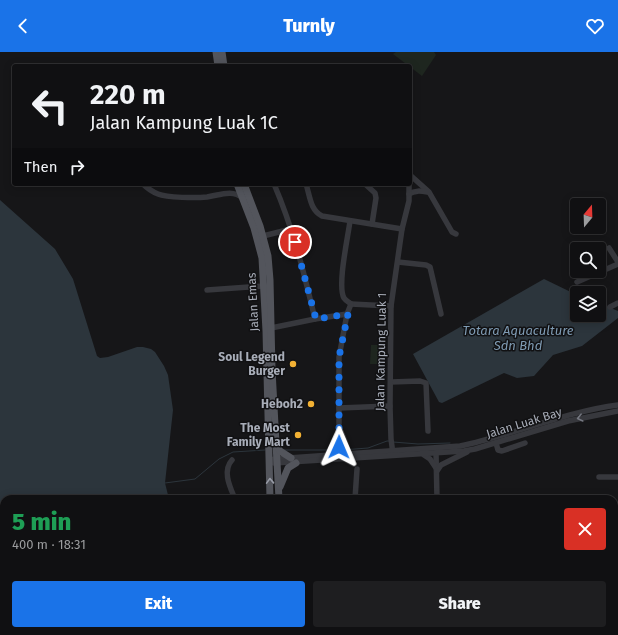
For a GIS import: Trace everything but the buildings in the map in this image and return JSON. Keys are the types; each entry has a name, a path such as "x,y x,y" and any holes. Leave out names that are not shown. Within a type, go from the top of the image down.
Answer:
{"main road":[{"path":"216,52 218,64"},
{"path":"222,52 224,64"},
{"name":"Jalan Emas","path":"238,186 258,238 262,258 270,495"},
{"name":"Jalan Emas","path":"245,186 263,236 269,268 279,495"},
{"path":"278,453 294,460 288,468 279,488"}],"street":[{"path":"412,177 429,192 452,232 456,234"},
{"path":"145,186 158,195 207,197 230,193 239,195 243,198"},
{"path":"230,193 235,186"},
{"path":"275,186 285,210 303,267 316,319"},
{"path":"307,186 313,209 316,213 322,216 402,229"},
{"path":"367,186 375,193 376,198 372,224"},
{"name":"Jalan Kampung Luak 1","path":"392,448 390,406 391,306 402,229 409,194 408,186"},
{"path":"409,194 413,191 429,192"},
{"path":"350,221 341,279 344,299 351,304 391,306"},
{"path":"263,236 291,229"},
{"path":"577,282 618,263 609,248"},
{"path":"398,262 421,265 430,268 441,314"},
{"path":"207,290 264,286"},
{"path":"610,307 618,303"},
{"path":"339,454 339,357 351,304"},
{"path":"271,328 348,314"},
{"path":"391,382 426,383 428,431"},
{"name":"Jalan Luak Bay","path":"269,455 278,453 294,460 392,448 424,455 441,448 481,442 568,415 618,405"},
{"path":"339,408 390,406"},
{"name":"Jalan Luak Bay","path":"294,460 392,448 434,451 475,449 568,421 618,411"},
{"path":"496,443 498,450 502,451 525,443"},
{"path":"437,470 441,465 475,449"},
{"path":"434,451 437,470 437,495"},
{"path":"424,455 430,459 437,470"},
{"path":"232,460 228,464 227,478 233,495"},
{"path":"355,495 357,469"},
{"path":"599,477 618,477"},
{"path":"532,635 542,635"}],"shaded area":[{"path":"396,52 434,52 436,55 422,76 412,68 412,64 406,64 393,54"},
{"path":"371,345 383,345 383,364 370,364"}],"water":[{"path":"0,200 55,249 73,279 97,356 100,358 108,357 137,347 151,349 155,352 168,375 173,410 165,483 168,495 0,495"},
{"name":"Totara Aquaculture Sdn Bhd","path":"544,279 570,292 570,322 606,322 606,306 618,311 618,318 582,346 553,355 534,376 517,378 504,373 442,403 439,402 413,354"}],"waterway":[{"path":"342,450 368,448 390,441"},
{"path":"393,442 418,444 450,443"},
{"path":"165,483 195,479 219,459 233,452 265,450"},
{"path":"284,450 337,450"}],"place":[{"name":"Soul Legend Burger","path":"293,364"},
{"name":"Heboh2","path":"311,404"},
{"name":"The Most Family Mart","path":"298,435"}],"route":[{"path":"295,242 316,319 348,314 342,336 339,357 339,447"}]}
